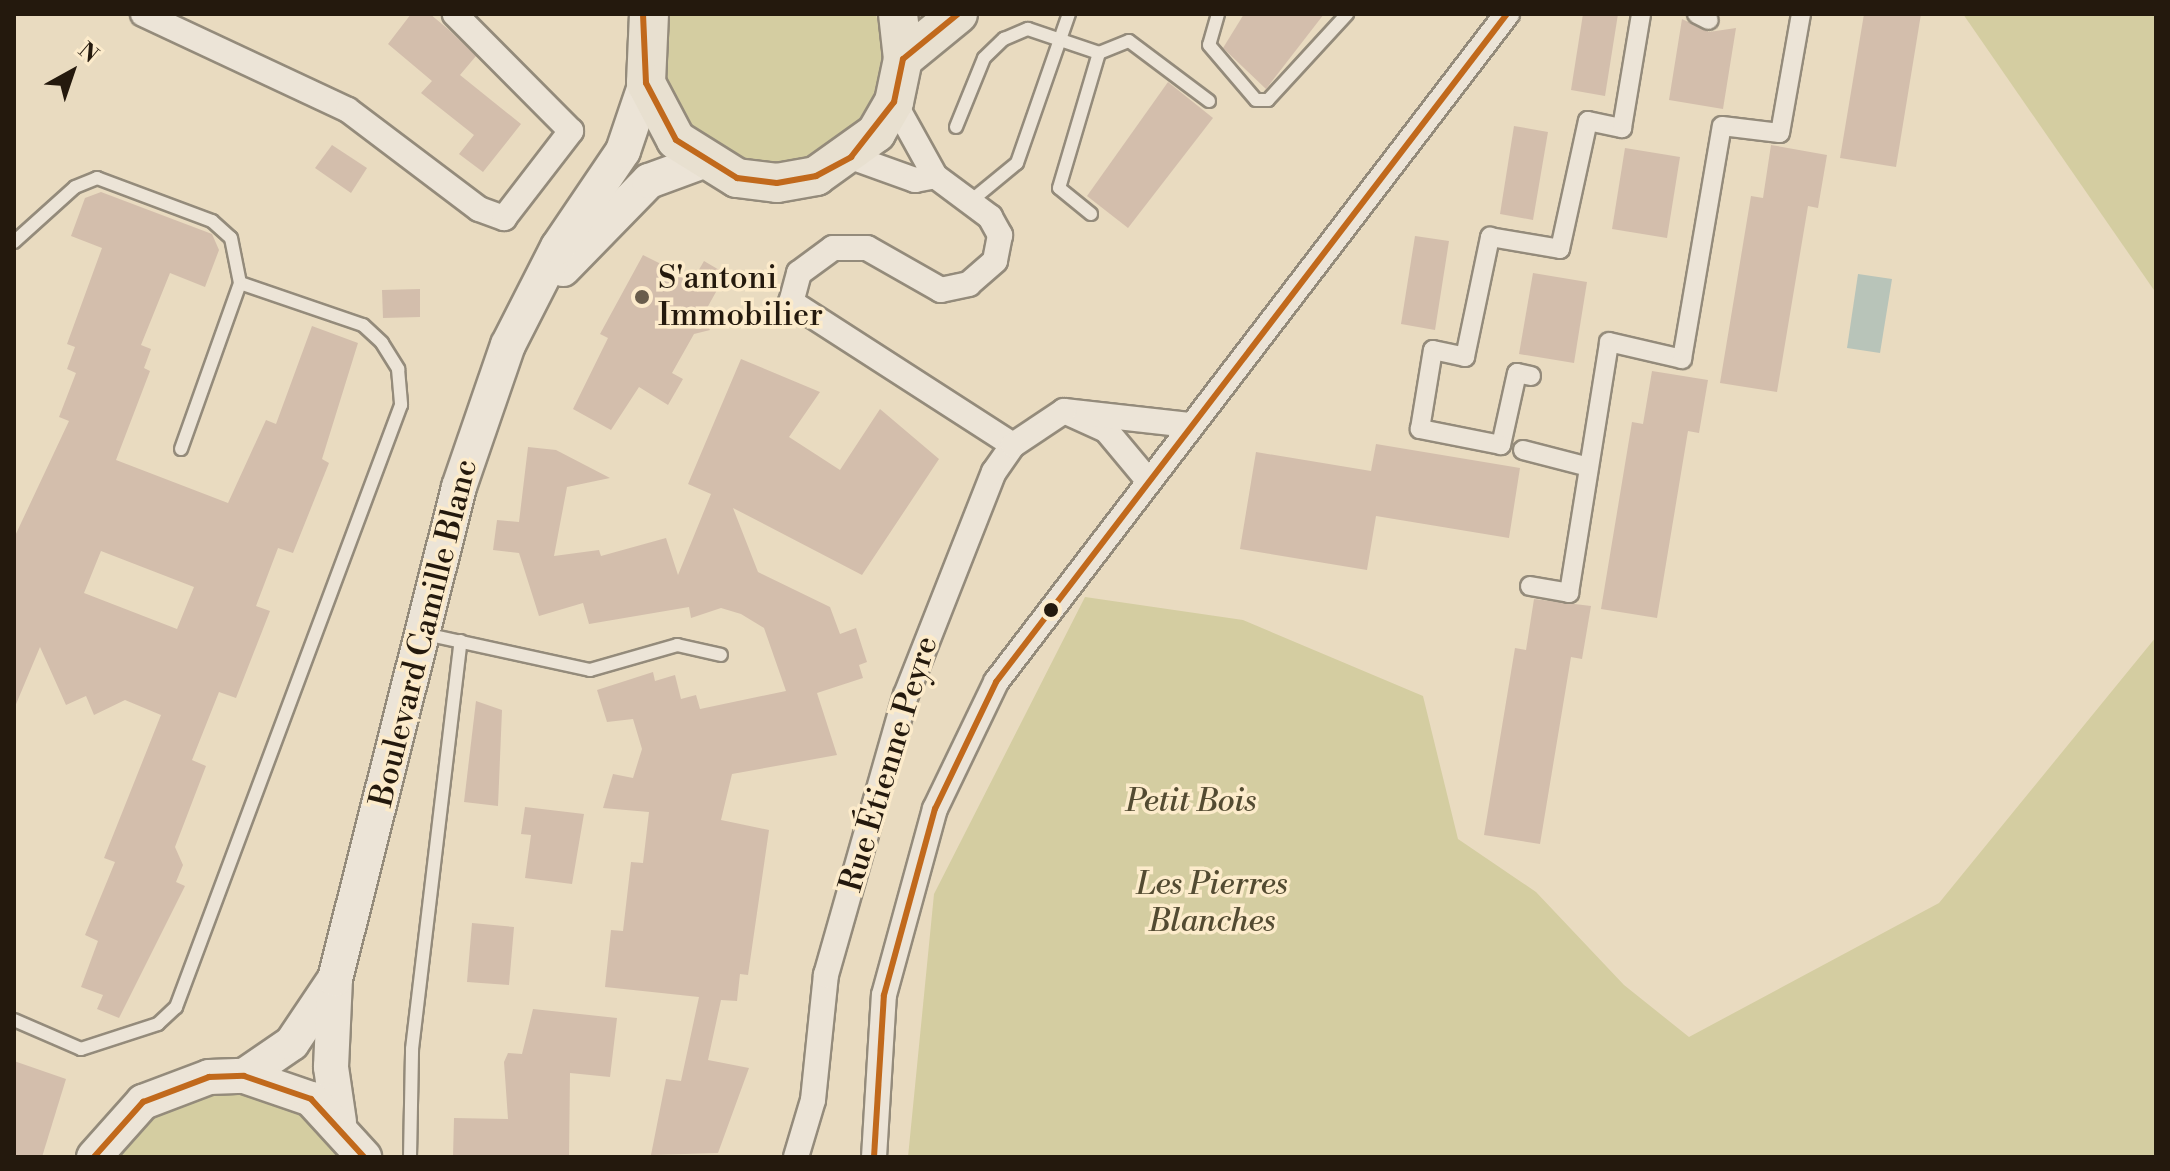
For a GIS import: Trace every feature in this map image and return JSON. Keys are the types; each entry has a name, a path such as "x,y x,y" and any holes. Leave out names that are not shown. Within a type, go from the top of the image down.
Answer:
{"main road":[{"path":"646,17 646,83 657,114 701,162 737,178 777,183 816,176 851,157 894,102 903,59 898,14"},
{"path":"903,59 958,14"},
{"name":"Boulevard Camille Blanc","path":"339,1122 331,1067 335,979 479,427 508,345 537,295 558,247 623,151 646,83"},
{"name":"Boulevard Camille Blanc","path":"537,295 649,181 701,162"},
{"name":"Boulevard Camille Blanc","path":"244,1076 292,1043 335,979"},
{"path":"94,1157 143,1102 186,1083 244,1076 301,1094 339,1122 364,1157"}],"street":[{"path":"143,14 348,110 479,209 504,218 571,131 455,14"},
{"path":"874,1157 884,995 935,809 996,682 1147,479 1507,14"},
{"path":"1531,376 1517,373 1501,445 1420,429 1433,350 1465,357 1490,237 1560,249 1588,121 1622,128 1641,14"},
{"path":"1530,586 1569,593 1609,342 1682,359 1722,126 1780,133 1799,15"},
{"path":"894,102 935,176 972,200 1000,235 995,261 969,284 926,287 851,245 806,265 791,302 1013,445"},
{"path":"851,157 915,180 935,176"},
{"path":"1064,411 1189,425"},
{"path":"1064,411 1106,430 1147,479"},
{"name":"Rue Étienne Peyre","path":"796,1157 813,1100 826,975 906,695 978,501 1013,445 1064,411"},
{"path":"1523,450 1589,467"}],"lane":[{"path":"972,200 1017,163 1069,14"},
{"path":"1218,14 1209,45 1256,100 1268,100 1347,14"},
{"path":"956,127 984,58 1004,39 1028,29 1099,53 1129,41 1209,101"},
{"path":"1091,214 1059,188 1099,53"},
{"path":"14,242 75,187 97,178 212,221 231,238 240,283 181,449"},
{"path":"14,1020 81,1049 158,1024 176,1007 401,405 398,369 363,325 240,283"},
{"path":"423,633 590,670 677,645 721,655"},
{"path":"410,1157 412,1049 461,641"}],"green space":[{"path":"669,14 876,14 884,54 878,90 860,122 833,147 799,161 763,164 728,155 697,135 674,106 662,71"},
{"path":"1963,14 2156,14 2156,293"},
{"name":"Les Pierres Blanches","path":"1085,597 1243,620 1423,696 1458,839 1536,892 1624,985 1689,1037 1939,903 2156,637 2156,1157 908,1157 934,894"},
{"path":"242,1093 288,1105 327,1132 345,1157 116,1157 153,1117 195,1097"}],"shaded area":[{"path":"1858,274 1892,279 1880,353 1847,348"}],"building":[{"path":"411,14 430,14 476,56 460,75 521,124 483,172 459,154 474,135 421,93 432,81 388,44"},
{"path":"1244,14 1324,14 1266,89 1223,48"},
{"path":"1583,14 1618,14 1605,96 1571,90"},
{"path":"1864,14 1921,14 1896,167 1840,158"},
{"path":"1682,19 1709,32 1736,28 1723,109 1669,100"},
{"path":"1168,82 1213,118 1128,228 1087,196"},
{"path":"1514,126 1548,132 1533,220 1500,214"},
{"path":"332,145 367,168 351,193 315,168"},
{"path":"1771,145 1827,155 1818,208 1808,206 1777,392 1720,383 1751,196 1763,198"},
{"path":"1625,148 1680,157 1667,238 1612,229"},
{"path":"101,192 212,234 219,250 205,287 170,273 141,345 151,349 144,368 150,371 116,460 228,503 266,420 276,424 312,326 358,343 322,459 329,463 293,553 278,548 256,606 270,611 236,698 219,692 192,760 206,766 175,847 183,865 176,882 185,886 119,1018 97,1009 103,995 81,987 98,941 85,935 115,862 104,858 161,715 125,700 94,715 86,696 66,705 40,647 14,709 14,538 69,421 59,417 76,373 67,369 75,347 67,344 102,248 71,236 85,198","holes":["101,551 194,587 177,629 84,593"]},
{"path":"1415,236 1449,241 1435,330 1401,324"},
{"path":"643,255 693,280 704,261 726,274 702,317 710,330 694,334 672,373 683,379 668,405 639,387 611,430 573,409 608,338 600,334"},
{"path":"1533,273 1587,282 1574,363 1519,354"},
{"path":"420,289 420,317 383,318 382,290"},
{"path":"741,359 820,392 789,437 840,470 880,409 939,459 862,575 733,508 758,572 830,607 840,634 856,628 867,662 859,665 863,678 817,693 837,755 732,774 721,820 769,830 748,975 740,974 737,1001 721,1000 708,1060 749,1068 718,1153 651,1155 666,1079 681,1081 699,997 605,987 611,930 623,931 631,862 643,863 649,812 603,808 613,774 633,778 642,749 633,719 607,722 597,690 653,672 655,681 675,675 681,699 696,695 700,709 786,691 764,628 741,614 721,608 691,618 689,607 589,624 583,603 539,616 519,553 493,550 497,520 519,522 528,447 556,450 610,478 567,487 554,556 599,550 601,556 666,538 678,575 711,494 688,484"},
{"path":"1652,371 1708,380 1699,433 1688,431 1657,618 1601,609 1632,422 1643,424"},
{"path":"1376,444 1520,468 1509,538 1376,516 1367,570 1240,549 1256,452 1371,471"},
{"path":"1534,599 1591,606 1582,659 1571,657 1540,844 1484,835 1515,648 1526,650"},
{"path":"476,701 502,710 498,806 464,802"},
{"path":"525,807 584,814 572,884 525,878 531,835 521,834"},
{"path":"472,923 514,927 509,985 467,982"},
{"path":"533,1009 617,1018 610,1077 570,1073 569,1157 453,1157 454,1118 508,1119 504,1062 508,1053 522,1054"},
{"path":"14,1061 66,1079 42,1157 14,1157"}],"transit line":[{"path":"643,14 646,83 676,140 737,178 777,183 816,176 851,157 894,102 903,59 958,14"},
{"path":"874,1157 884,995 935,809 996,682 1507,14"},
{"path":"94,1157 143,1102 209,1077 244,1076 311,1099 364,1157"}],"place":[{"name":"S'antoni Immobilier","path":"642,297"}],"park label":[{"name":"Petit Bois","path":"1191,801"}]}
